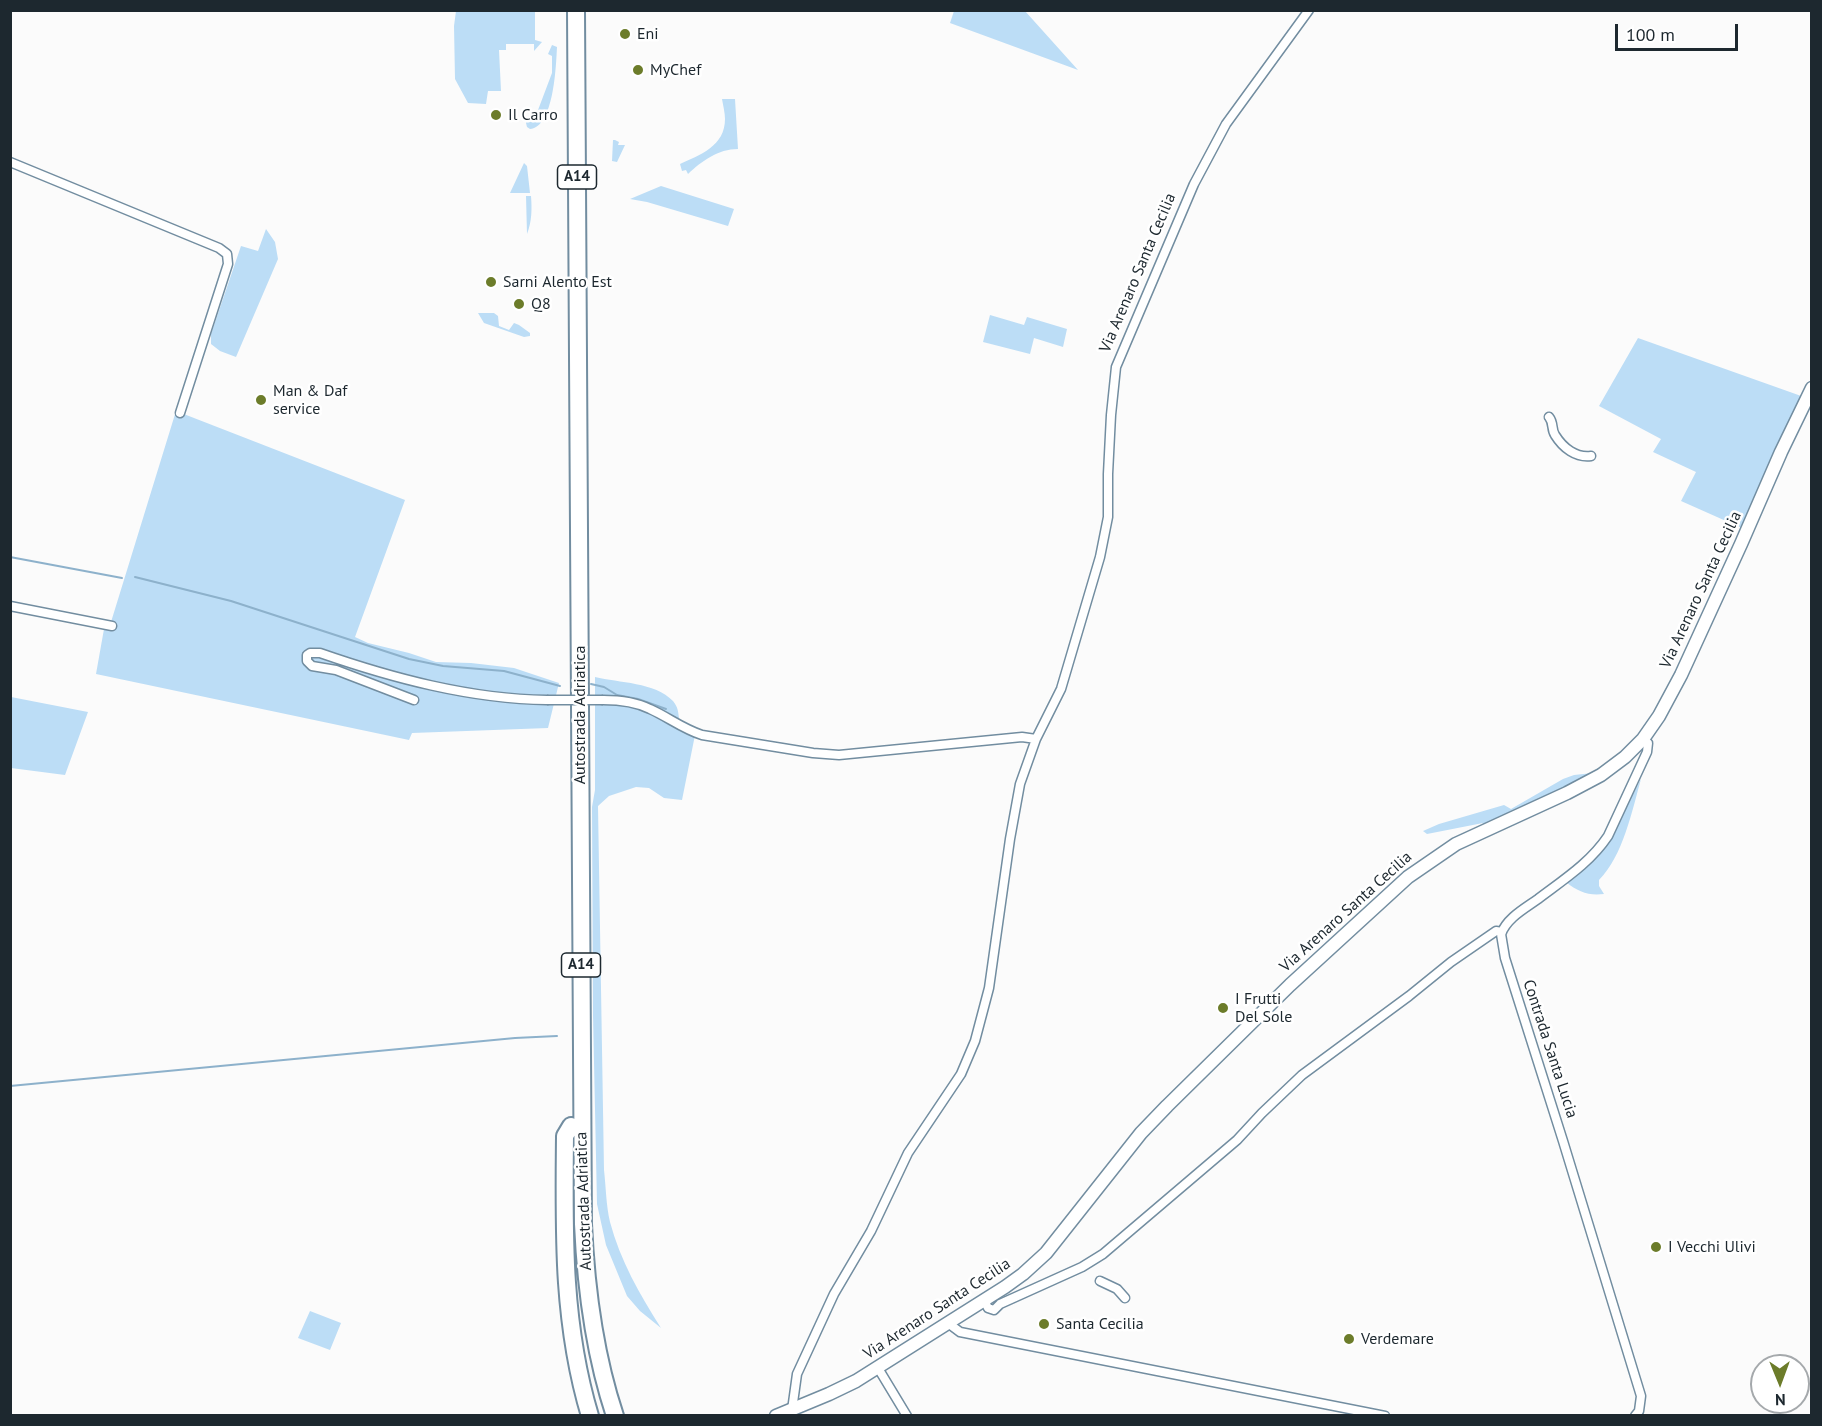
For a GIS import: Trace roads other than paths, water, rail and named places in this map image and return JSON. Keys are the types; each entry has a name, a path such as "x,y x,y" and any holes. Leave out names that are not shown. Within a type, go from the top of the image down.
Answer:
{"highway":[{"name":"Autostrada Adriatica","path":"565,10 572,1222 575,1280 583,1334 604,1416"},
{"name":"Autostrada Adriatica","path":"576,10 583,1224 592,1322 615,1416"},
{"path":"571,1126 565,1136 564,1251 572,1335 590,1416"}],"street":[{"name":"Via Arenaro Santa Cecilia","path":"785,1413 797,1374 834,1294 871,1231 908,1153 960,1074 975,1041 990,988 1008,851 1020,784 1036,740 1061,689 1100,557 1108,517 1111,415 1116,367 1194,184 1226,124 1309,10"},
{"path":"10,162 219,248 227,254 228,264 180,413"},
{"name":"Via Arenaro Santa Cecilia","path":"785,1413 829,1394 878,1368 1005,1287 1036,1263 1134,1141 1167,1106 1290,985 1408,877 1456,844 1567,794 1601,775 1625,757 1659,716 1681,675 1812,388"},
{"path":"1549,417 1555,435 1563,445 1575,455 1591,456"},
{"path":"10,606 112,626"},
{"path":"414,700 336,670 312,666 307,661 307,655 314,652 320,653 414,681 489,697 623,702 648,708 702,735 813,753 839,755 1022,737 1036,740"},
{"path":"984,1300 988,1308 994,1310 1000,1304 1082,1267 1103,1254 1237,1140 1302,1076 1451,962 1496,931 1502,932 1510,920 1581,865 1608,836 1647,752 1648,743 1643,738"},
{"name":"Contrada Santa Lucia","path":"1502,932 1505,958 1641,1396 1639,1411 1635,1416"},
{"path":"1100,1281 1118,1289 1125,1298"},
{"path":"948,1323 960,1332 1384,1416"},
{"path":"878,1368 908,1416"}],"waterway":[{"path":"10,557 122,578"},
{"path":"135,577 231,601 409,659 443,666 504,671 560,686"},
{"path":"591,684 604,687 617,695 638,699 666,709"},
{"path":"10,1086 515,1038 557,1036"}],"place":[{"name":"Eni","path":"625,34"},
{"name":"MyChef","path":"638,70"},
{"name":"Il Carro","path":"496,115"},
{"name":"Sarni Alento Est","path":"491,282"},
{"name":"Q8","path":"519,304"},
{"name":"Man & Daf service","path":"261,400"},
{"name":"I Frutti Del Sole","path":"1223,1008"},
{"name":"I Vecchi Ulivi","path":"1656,1247"},
{"name":"Santa Cecilia","path":"1044,1324"},
{"name":"Verdemare","path":"1349,1339"}]}
